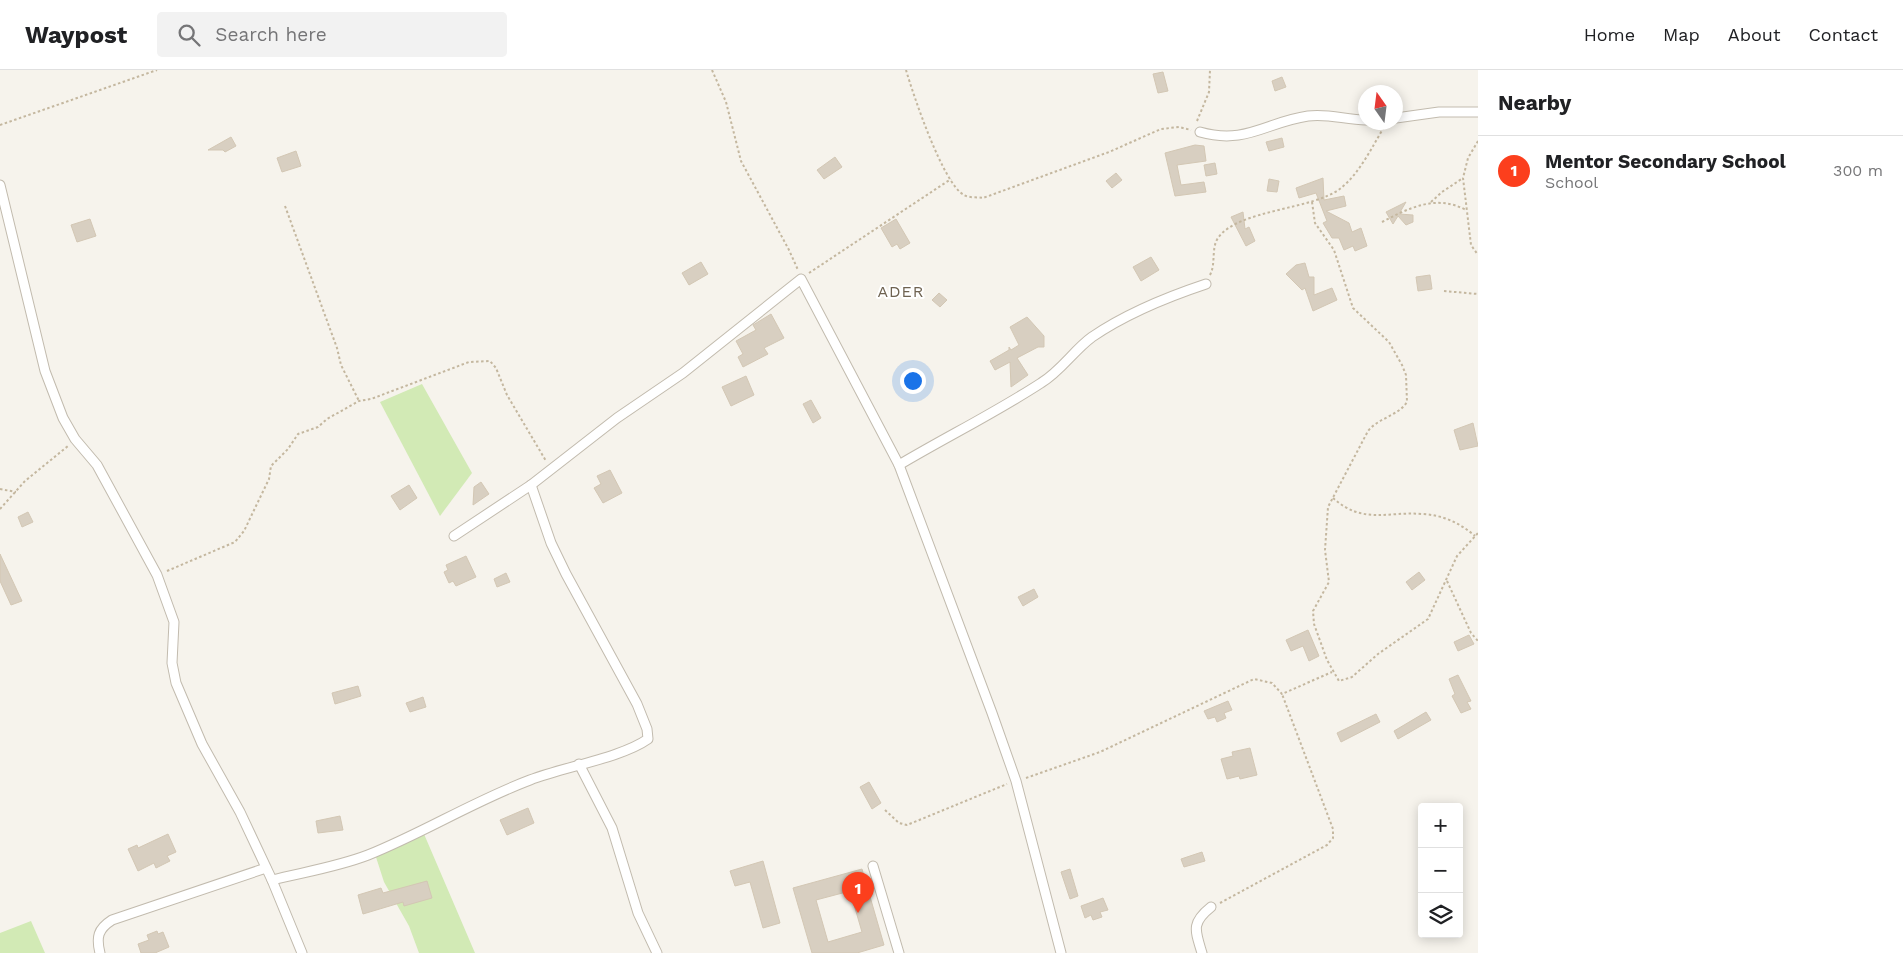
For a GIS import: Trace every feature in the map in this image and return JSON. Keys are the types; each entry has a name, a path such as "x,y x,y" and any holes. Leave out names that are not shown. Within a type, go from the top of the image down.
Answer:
{"street":[{"path":"1403,117 1439,112 1478,112"},
{"path":"1200,132 1218,137 1239,136 1296,118 1328,114 1358,119"},
{"path":"0,185 44,371 63,418 75,440 97,465 157,575 174,622 172,663 176,683 202,744 240,812 272,880 302,953"},
{"path":"454,536 531,485 617,418 691,367 801,279 899,465 1016,781 1061,953"},
{"path":"899,465 945,438 994,413 1044,382 1091,338 1112,325 1153,304 1206,284"},
{"path":"272,880 335,865 367,855 530,780 642,744 648,739 648,729 637,704 555,551 531,485"},
{"path":"579,764 612,828 638,913 657,953"},
{"path":"873,866 899,953"},
{"path":"100,953 97,937 100,930 112,920 266,868"},
{"path":"1202,953 1196,924 1200,916 1211,907"}],"path":[{"path":"0,125 157,70"},
{"path":"712,70 726,102 741,162 789,250 801,279 951,179"},
{"path":"906,70 921,119 951,179 963,195 983,198 1109,152 1161,129 1179,127 1200,132 1197,118 1209,92 1210,70"},
{"path":"1206,284 1213,271 1218,238 1232,227 1268,212 1312,202 1340,189 1352,176 1382,130"},
{"path":"1478,141 1468,158 1463,178 1471,245 1478,255"},
{"path":"1431,203 1442,192 1463,178"},
{"path":"1312,202 1315,223 1334,250 1353,308 1389,342 1406,375 1407,402 1398,411 1372,425 1341,479 1326,517 1324,550 1329,582 1313,611 1314,624 1332,672 1339,681 1352,677 1378,654 1428,620 1457,556 1478,533"},
{"path":"1382,222 1407,209 1431,203 1454,204 1466,210"},
{"path":"286,206 334,339 341,365 359,402"},
{"path":"1444,291 1478,294"},
{"path":"157,575 235,542 244,530 269,479 271,466 288,449 298,434 318,427 327,419 359,402 469,362 490,361 496,368 507,395 551,470"},
{"path":"0,509 16,492 75,440"},
{"path":"0,489 16,492"},
{"path":"1334,498 1350,510 1371,516 1420,513 1450,519 1475,536"},
{"path":"1446,580 1471,633 1478,641"},
{"path":"1282,694 1332,672"},
{"path":"885,810 899,823 907,825 1016,781 1036,776 1100,752 1254,679 1272,683 1282,694 1333,829 1333,838 1327,845 1211,907"}],"green space":[{"path":"422,384 472,473 440,516 380,402"},
{"path":"424,834 475,953 419,953 409,926 384,882 375,854"},
{"path":"31,921 45,953 0,953 0,933"}],"building":[{"path":"1163,72 1168,91 1158,93 1153,74"},
{"path":"1282,77 1286,87 1275,91 1272,81"},
{"path":"231,137 236,146 225,152 223,150 208,150"},
{"path":"1282,138 1284,147 1269,151 1266,142"},
{"path":"1195,145 1204,146 1206,161 1177,165 1181,185 1204,182 1206,192 1175,196 1165,153"},
{"path":"296,151 301,166 282,172 277,158"},
{"path":"835,157 842,167 824,179 817,170"},
{"path":"1215,163 1217,174 1206,176 1204,165"},
{"path":"1116,173 1122,180 1112,188 1106,181"},
{"path":"1323,178 1324,200 1344,196 1346,206 1326,211 1349,223 1352,232 1361,228 1367,246 1355,251 1353,246 1344,250 1339,238 1332,238 1323,223 1327,221 1316,193 1299,198 1296,188"},
{"path":"1269,179 1279,181 1277,192 1267,191"},
{"path":"1406,202 1399,214 1413,215 1413,222 1406,225 1398,216 1393,224 1386,212"},
{"path":"1243,212 1245,229 1249,227 1255,241 1246,246 1231,217"},
{"path":"90,219 96,236 77,242 71,225"},
{"path":"896,219 910,243 900,249 897,244 892,247 881,228"},
{"path":"1151,257 1159,270 1141,281 1133,267"},
{"path":"701,262 708,274 689,285 682,273"},
{"path":"1305,263 1309,277 1314,277 1314,295 1332,288 1337,300 1313,311 1305,288 1302,290 1286,274 1296,265"},
{"path":"1430,275 1432,289 1418,291 1416,277"},
{"path":"939,293 947,300 940,307 932,300"},
{"path":"771,314 784,338 764,348 768,354 743,367 738,357 743,354 736,341 756,330 753,325"},
{"path":"1027,317 1044,336 1044,347 1038,347 1017,358 1028,375 1011,387 1010,362 995,370 990,361 1009,350 1009,347 1011,350 1019,345 1010,327"},
{"path":"746,376 754,395 731,406 722,387"},
{"path":"811,400 821,418 813,423 803,404"},
{"path":"1473,423 1478,446 1460,450 1454,430"},
{"path":"610,470 622,493 603,503 594,488 601,484 597,476"},
{"path":"481,482 489,494 473,505 474,487"},
{"path":"409,485 417,498 400,510 391,496"},
{"path":"28,512 33,522 22,527 18,517"},
{"path":"0,554 22,601 11,605 0,581"},
{"path":"466,556 476,577 456,586 453,581 449,583 444,572 448,570 446,565"},
{"path":"1419,572 1425,580 1412,590 1406,582"},
{"path":"506,573 510,582 497,587 494,579"},
{"path":"1034,589 1038,597 1023,606 1018,597"},
{"path":"1308,630 1319,656 1309,661 1303,646 1291,651 1286,640"},
{"path":"1469,635 1474,644 1458,651 1454,642"},
{"path":"1458,675 1471,701 1467,702 1471,709 1461,713 1452,696 1455,694 1449,679"},
{"path":"358,686 361,696 335,704 332,693"},
{"path":"423,697 426,707 410,712 406,703"},
{"path":"1228,701 1232,710 1224,713 1226,718 1217,722 1215,717 1208,719 1204,711"},
{"path":"1426,712 1431,720 1398,739 1394,731"},
{"path":"1376,714 1380,722 1341,742 1337,733"},
{"path":"1250,748 1257,775 1240,779 1239,776 1227,779 1221,759 1233,756 1232,752"},
{"path":"869,782 881,803 872,809 860,787"},
{"path":"528,808 534,823 507,835 500,820"},
{"path":"340,816 343,830 318,833 316,821"},
{"path":"168,834 176,852 167,856 170,861 156,868 154,863 138,871 128,849 137,845 138,848"},
{"path":"1202,852 1205,861 1184,867 1181,859"},
{"path":"763,861 780,923 763,928 750,882 735,886 730,871"},
{"path":"862,869 884,945 857,953 812,953 793,888","holes":["850,891 862,932 828,942 816,900"]},
{"path":"1070,869 1078,896 1070,899 1061,872"},
{"path":"427,881 432,898 404,906 403,902 363,914 358,895 381,888 383,893"},
{"path":"1103,898 1108,910 1100,912 1102,917 1093,920 1091,915 1085,918 1081,906"},
{"path":"157,931 158,934 163,932 169,947 155,953 141,953 138,944 149,940 147,935"}],"place":[{"name":"Mentor Secondary School","path":"858,913"}],"district":[{"name":"ADER","path":"901,291"}]}
